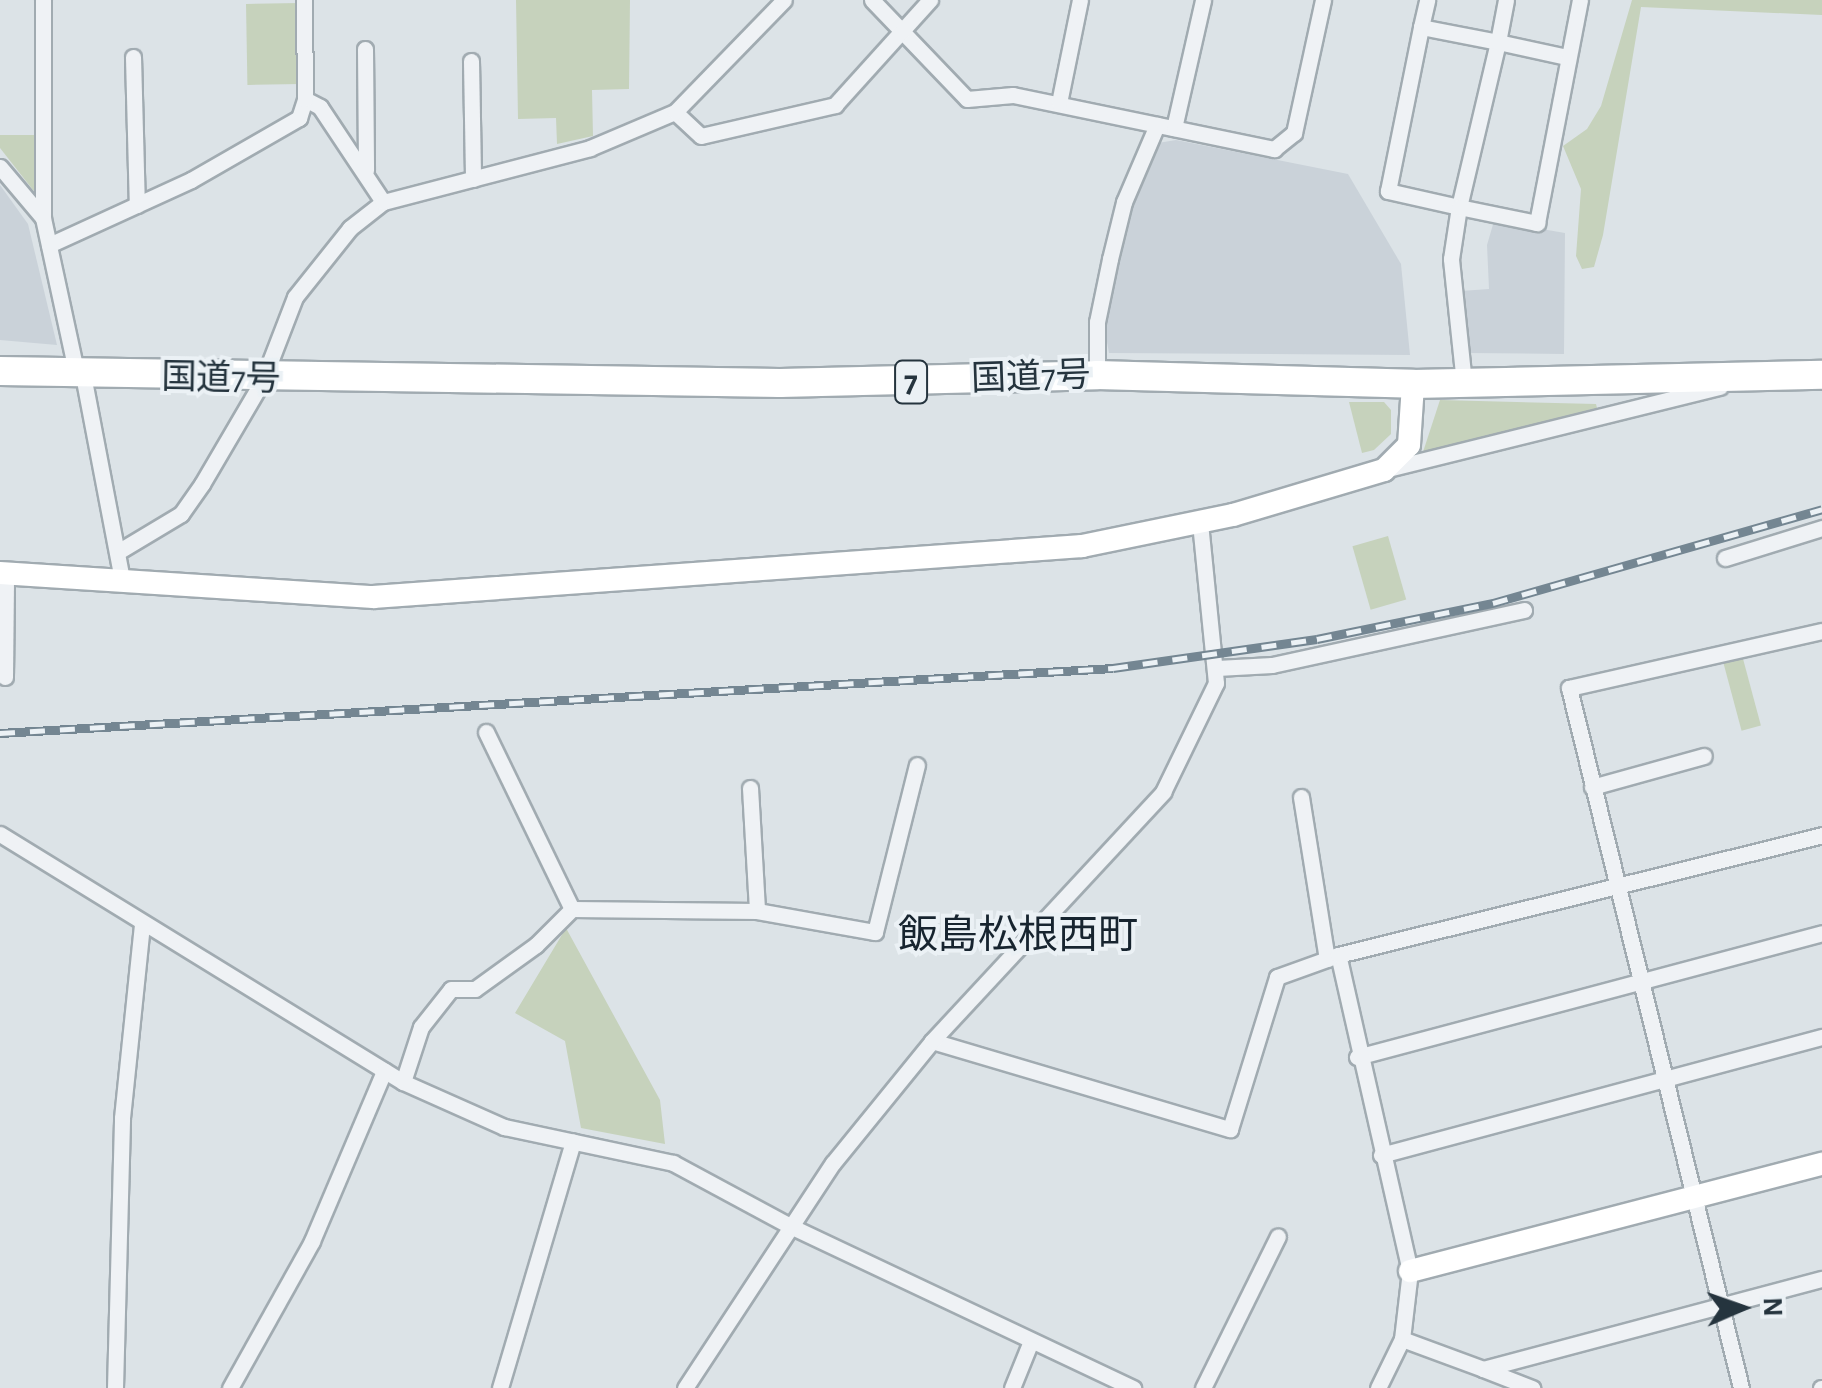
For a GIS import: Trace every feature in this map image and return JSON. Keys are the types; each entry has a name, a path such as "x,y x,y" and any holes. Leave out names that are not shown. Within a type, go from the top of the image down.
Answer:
{"highway":[{"name":"国道7号","path":"0,371 263,380 780,383 1098,375 1413,384 1746,380 1822,375"}],"street":[{"path":"43,0 43,218 121,550 122,580"},
{"path":"49,246 299,118 305,99 304,0"},
{"path":"121,550 180,514 263,380 295,297 350,228 383,202 590,148 675,112 784,0"},
{"path":"872,0 967,99 1012,95 1274,149 1294,133 1323,0"},
{"path":"675,112 702,136 835,105 930,0"},
{"path":"1058,103 1080,0"},
{"path":"1174,128 1203,0"},
{"path":"1427,0 1388,191 1537,224 1580,0"},
{"path":"1464,383 1451,258 1506,0"},
{"path":"1421,27 1567,57"},
{"path":"365,49 366,171"},
{"path":"133,57 137,204"},
{"path":"471,61 473,180"},
{"path":"305,99 320,107 383,202"},
{"path":"1098,375 1098,322 1110,260 1124,202 1157,125"},
{"path":"0,167 43,218"},
{"path":"4,677 3,573 393,596 995,555 1200,524 1384,470 1746,380"},
{"path":"1384,470 1409,445 1413,384"},
{"path":"685,1388 788,1225 932,1041 1164,792 1216,683 1200,524"},
{"path":"1725,558 1822,528"},
{"path":"1217,668 1272,665 1524,610"},
{"path":"1741,1388 1568,688 1822,630"},
{"path":"486,732 572,908"},
{"path":"1592,786 1704,756"},
{"path":"402,1082 421,1027 451,989 475,989 536,945 572,908 756,911 874,932 916,765"},
{"path":"750,788 756,911"},
{"path":"1301,797 1332,957 1410,1271 1402,1338 1378,1388"},
{"path":"0,834 402,1082 504,1127 673,1163 788,1225 1134,1388"},
{"path":"932,1041 1230,1129 1277,977 1332,957 1822,836"},
{"path":"114,1388 122,1118 142,925"},
{"path":"1357,1057 1822,934"},
{"path":"1381,1155 1822,1037"},
{"path":"230,1388 312,1241 384,1070"},
{"path":"500,1388 573,1142"},
{"path":"1410,1271 1822,1164"},
{"path":"1203,1388 1278,1236"},
{"path":"1483,1370 1822,1279"},
{"path":"1402,1338 1532,1388"},
{"path":"1012,1388 1031,1341"}],"shaded area":[{"path":"1176,140 1348,174 1401,264 1410,355 1109,353 1104,325 1137,185 1158,143"},
{"path":"0,185 28,224 57,345 0,340"},
{"path":"1494,221 1565,233 1564,354 1467,353 1461,291 1489,289 1487,245"}],"green space":[{"path":"516,0 630,0 629,89 592,90 593,136 557,144 556,118 518,119"},
{"path":"1632,0 1822,0 1822,15 1641,7 1603,235 1594,267 1582,269 1576,256 1581,189 1563,146 1587,129 1601,106"},
{"path":"299,3 300,84 247,85 246,4"},
{"path":"0,135 36,135 37,195 0,148"},
{"path":"1440,400 1596,404 1597,408 1423,452"},
{"path":"1349,402 1384,402 1391,410 1391,434 1374,450 1362,453"},
{"path":"1388,536 1406,599 1371,610 1352,546"},
{"path":"1742,655 1761,726 1742,731 1723,660"},
{"path":"566,928 660,1100 665,1144 581,1128 565,1041 515,1013"}],"railway":[{"path":"0,733 1113,668 1317,639 1493,603 1822,509"}],"district":[{"name":"飯島松根西町","path":"1018,936"}]}
